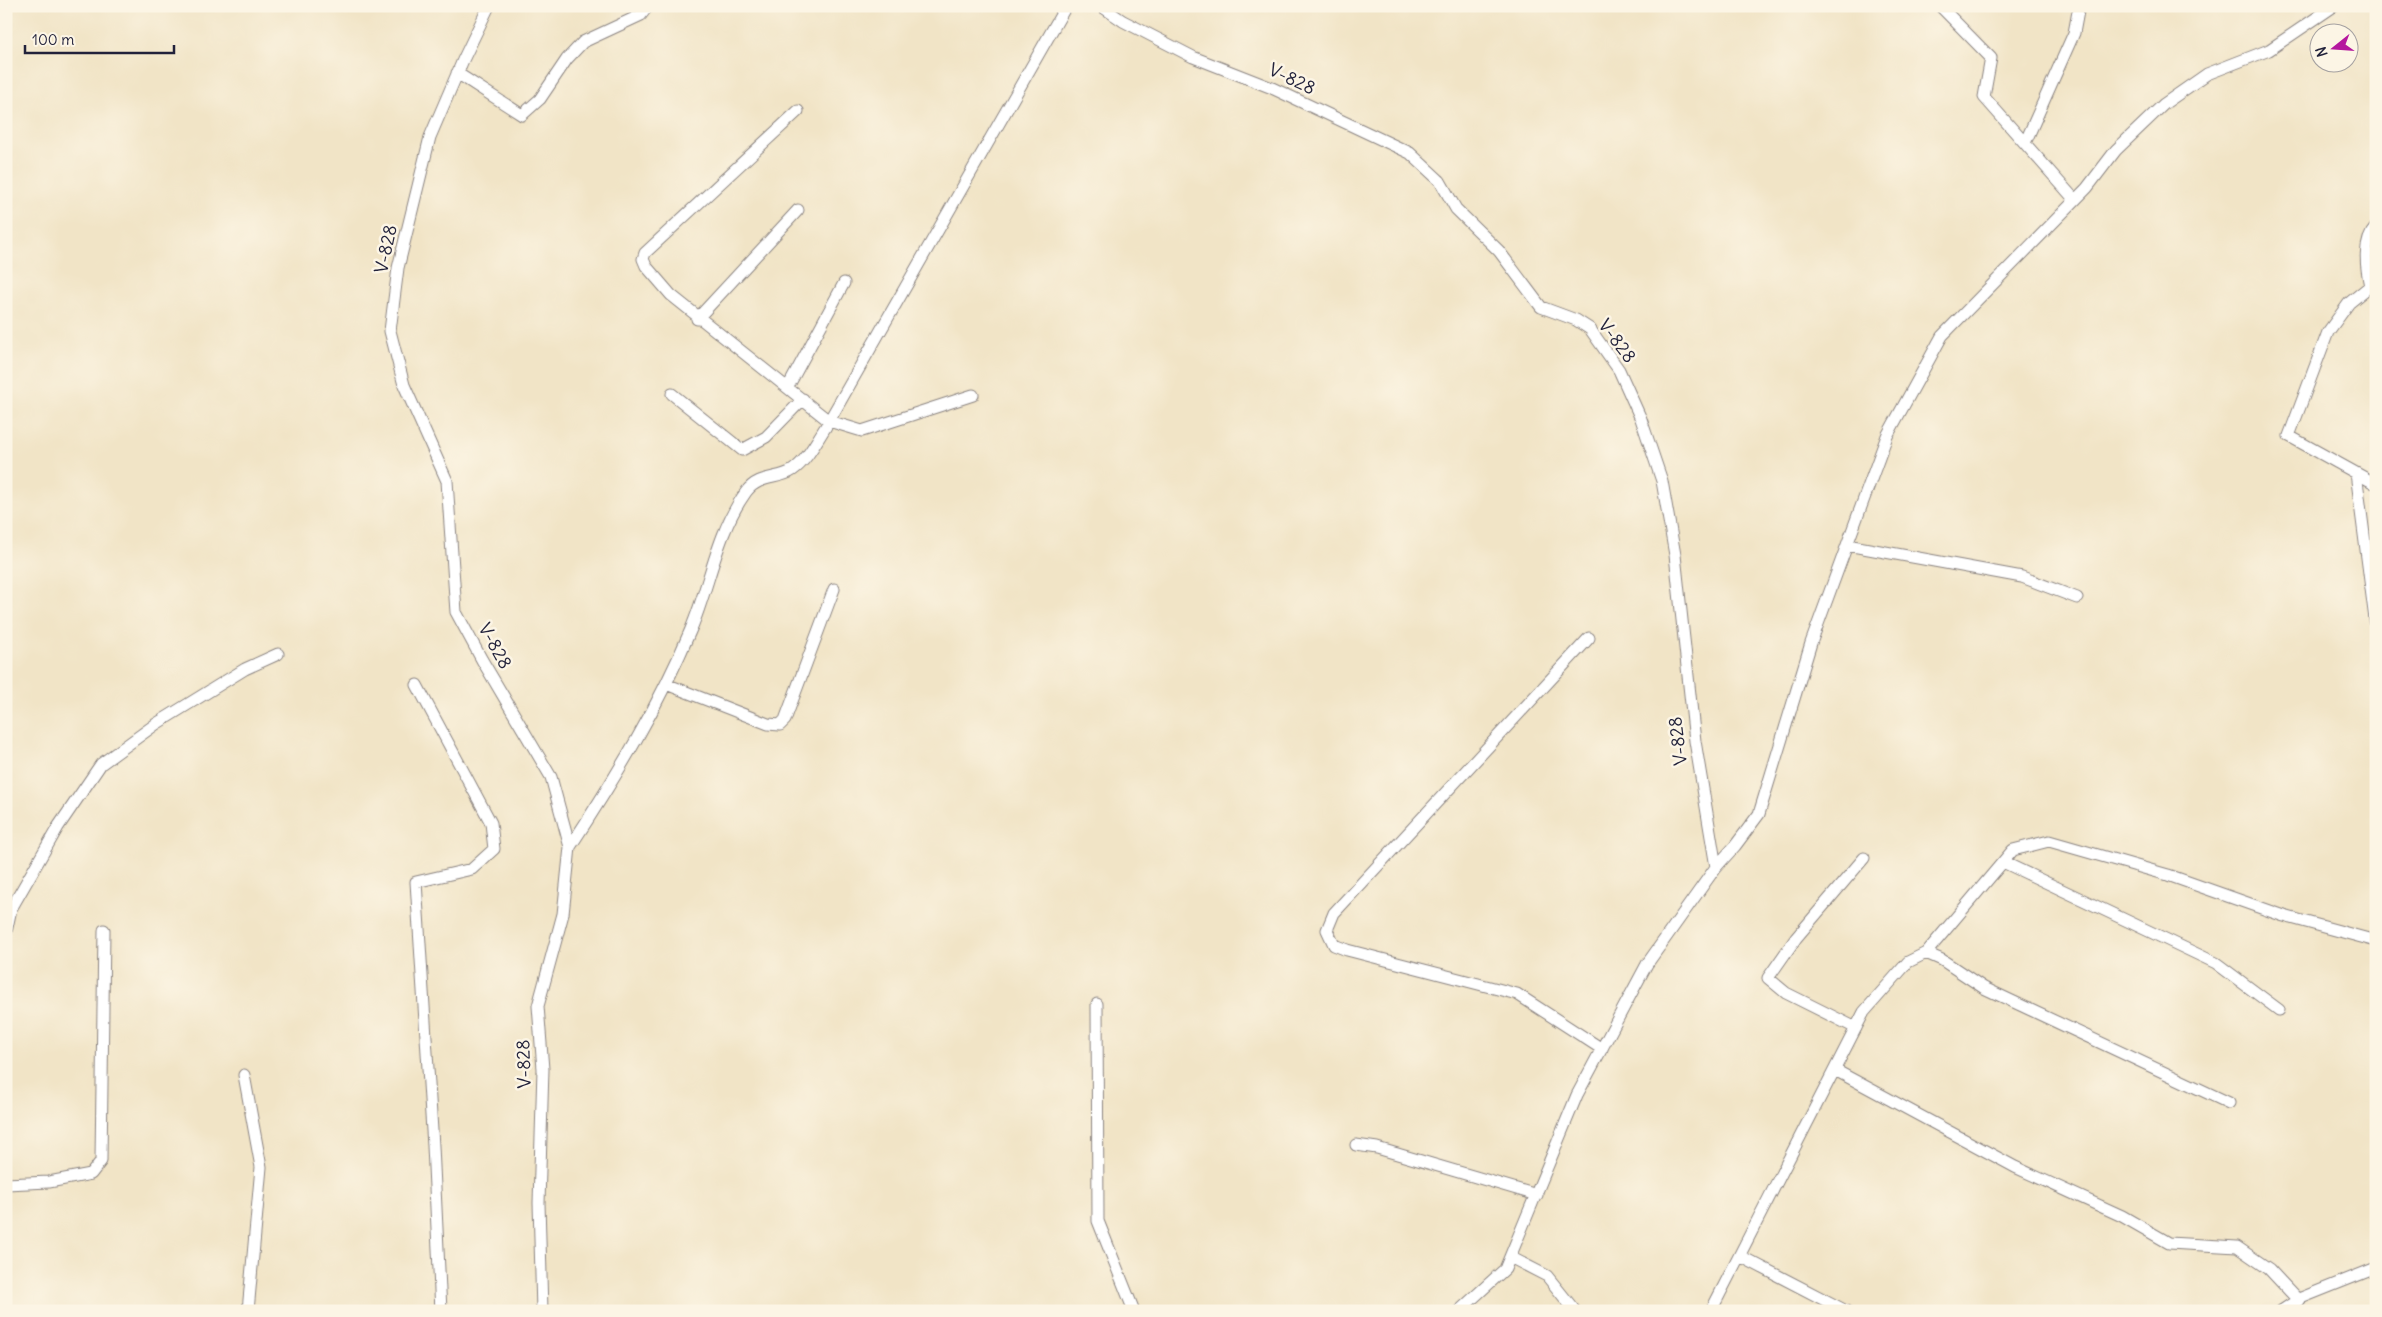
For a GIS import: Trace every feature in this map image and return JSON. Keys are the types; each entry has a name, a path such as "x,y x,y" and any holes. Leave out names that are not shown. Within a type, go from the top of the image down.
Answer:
{"street":[{"name":"V-828","path":"488,6 430,137 398,268 390,331 404,385 447,481 456,612 482,660 552,777 570,847 563,914 538,1006 543,1069 539,1203 542,1311"},
{"path":"457,73 522,115 540,98 567,60 583,42 641,14 648,6"},
{"path":"570,847 617,776 666,684 692,628 732,517 747,490 764,478 792,471 809,453 1066,6"},
{"name":"V-828","path":"1101,6 1123,21 1193,57 1272,88 1410,153 1440,182 1456,209 1499,251 1541,307 1576,320 1590,329 1619,370 1641,418 1662,481 1675,555 1695,741 1716,868"},
{"path":"1940,6 1991,58 1984,97 2075,200"},
{"path":"2025,143 2074,33 2079,6"},
{"path":"1459,1311 1505,1269 1577,1095 1647,964 1716,868 1736,846 1759,814 1810,643 1887,436 1942,336 2075,200 2116,150 2164,104 2207,74 2269,50 2334,6"},
{"path":"798,111 645,253 643,259 646,266 671,295 697,319 788,387 829,421 862,431 973,395"},
{"path":"697,319 798,210"},
{"path":"2376,227 2372,231 2365,262 2370,286 2349,303 2328,332 2289,436 2376,484"},
{"path":"788,387 844,283"},
{"path":"672,394 742,450 766,436 803,399"},
{"path":"2356,473 2376,627"},
{"path":"1847,545 2022,577 2077,598"},
{"path":"666,684 768,724 780,725 785,720 834,589"},
{"path":"1588,638 1334,912 1328,930 1334,945 1347,950 1517,994 1602,1049"},
{"path":"6,932 11,909 58,827 101,764 156,724 245,669 278,654"},
{"path":"417,685 491,823 494,849 472,869 416,882 433,1146 441,1311"},
{"path":"1712,1311 1864,1012 1908,962 1926,953 2012,850 2049,841 2168,875 2284,916 2376,941"},
{"path":"1856,1028 1786,993 1768,978 1796,938 1864,858"},
{"path":"2003,862 2216,963 2279,1010"},
{"path":"6,1184 49,1182 91,1174 101,1161 104,930"},
{"path":"1926,953 1942,960 1984,988 2229,1103"},
{"path":"1097,1004 1098,1221 1134,1311"},
{"path":"1835,1070 2015,1167 2122,1216 2169,1243 2237,1247 2269,1269 2298,1301"},
{"path":"244,1076 260,1167 248,1311"},
{"path":"1356,1144 1377,1148 1537,1195"},
{"path":"1740,1256 1846,1311"},
{"path":"1510,1257 1547,1276 1574,1311"},
{"path":"2281,1311 2298,1301 2372,1270 2376,1282"}]}
